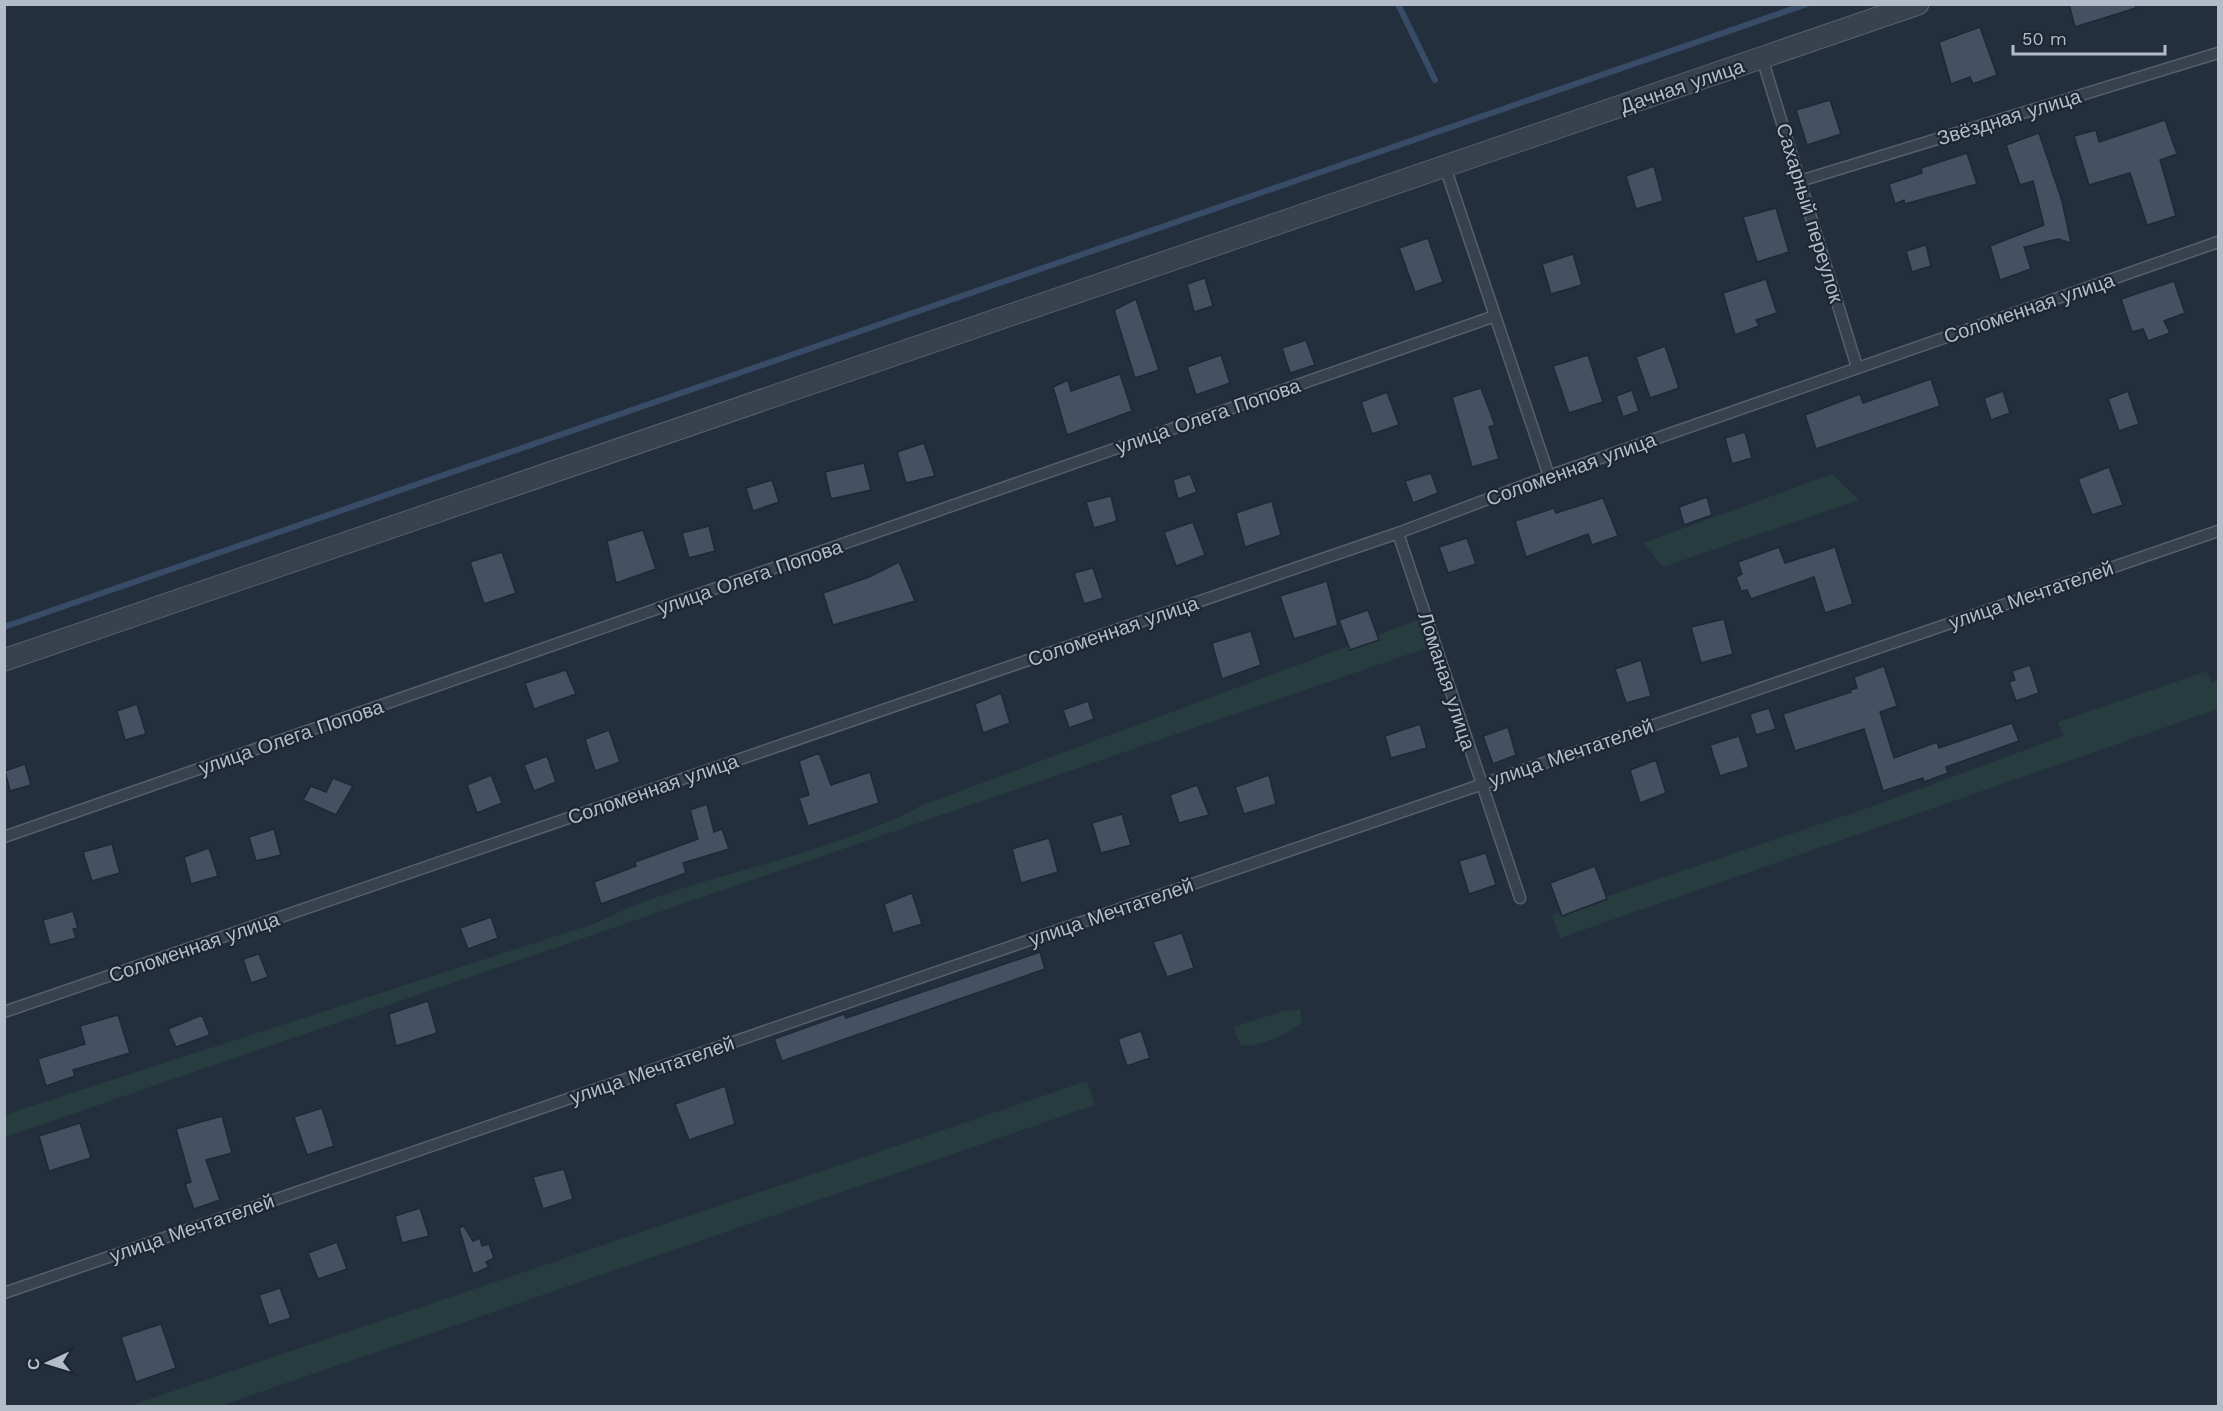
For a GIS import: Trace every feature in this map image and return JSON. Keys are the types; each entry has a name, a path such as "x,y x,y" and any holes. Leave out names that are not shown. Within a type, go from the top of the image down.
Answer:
{"street":[{"name":"Дачная улица","path":"4,660 1918,4"}],"lane":[{"name":"Звёздная улица","path":"1800,181 2218,53"},
{"name":"Сахарный переулок","path":"1762,58 1857,368"},
{"path":"1445,167 1549,476"},
{"name":"Соломенная улица","path":"4,1012 1398,533 1549,476 2218,242"},
{"name":"улица Олега Попова","path":"4,837 1495,316"},
{"name":"улица Мечтателей","path":"4,1293 2218,531"},
{"name":"Ломаная улица","path":"1398,533 1520,898"}],"green space":[{"path":"1832,474 1859,500 1663,567 1643,543"},
{"path":"1418,620 1427,648 5,1137 4,1115 596,923 626,909 689,886 818,848 894,819 920,806"},
{"path":"2207,671 2211,683 2218,680 2218,709 1560,938 1552,915 1879,804 2063,736 2058,722"},
{"path":"1300,1009 1302,1023 1289,1031 1264,1043 1240,1044 1233,1027 1284,1011"},
{"path":"1087,1081 1095,1105 220,1406 129,1406"}],"building":[{"path":"2069,4 2135,4 2136,8 2075,27"},
{"path":"1980,27 1997,75 1973,84 1970,77 1951,84 1939,42"},
{"path":"1830,100 1841,134 1807,145 1796,110"},
{"path":"2165,120 2177,154 2160,160 2176,216 2147,225 2130,173 2089,185 2074,136 2096,130 2099,142"},
{"path":"2039,133 2062,201 2071,243 2058,239 2024,247 2031,269 2000,280 1990,246 2044,225 2033,181 2020,185 2006,145"},
{"path":"1967,153 1977,184 1905,204 1904,200 1895,204 1889,184 1922,173 1921,168"},
{"path":"1654,166 1663,201 1636,209 1626,176"},
{"path":"1776,208 1789,252 1757,262 1743,217"},
{"path":"1428,238 1443,282 1415,292 1399,248"},
{"path":"1926,245 1931,266 1912,272 1906,251"},
{"path":"1573,254 1582,285 1551,294 1542,264"},
{"path":"1205,278 1213,306 1194,312 1187,284"},
{"path":"1766,279 1777,313 1756,320 1759,326 1735,335 1723,293"},
{"path":"2174,281 2185,313 2164,321 2170,333 2148,341 2143,329 2132,332 2121,299"},
{"path":"1136,299 1159,370 1135,378 1114,310"},
{"path":"1306,340 1315,365 1290,373 1282,348"},
{"path":"1665,346 1679,388 1650,398 1636,357"},
{"path":"1221,355 1230,383 1196,395 1187,367"},
{"path":"1588,355 1603,402 1569,413 1553,366"},
{"path":"1120,374 1132,411 1067,435 1053,387 1068,380 1071,391"},
{"path":"1931,379 1940,406 1816,449 1805,415 1860,394 1863,403"},
{"path":"1481,388 1495,425 1489,427 1499,459 1472,467 1452,397"},
{"path":"1632,390 1639,411 1623,417 1616,396"},
{"path":"2003,391 2010,413 1991,420 1984,398"},
{"path":"2128,391 2139,424 2119,431 2108,399"},
{"path":"1387,392 1399,425 1372,434 1361,402"},
{"path":"1745,432 1752,458 1732,464 1725,438"},
{"path":"924,443 935,476 906,483 897,452"},
{"path":"864,463 871,490 831,499 825,472"},
{"path":"2109,467 2123,505 2092,515 2078,479"},
{"path":"1431,473 1438,493 1413,503 1405,481"},
{"path":"1190,474 1197,492 1178,499 1173,480"},
{"path":"772,480 779,502 753,511 746,488"},
{"path":"1111,496 1117,521 1094,528 1086,502"},
{"path":"1707,497 1712,515 1684,525 1679,507"},
{"path":"1603,498 1618,536 1592,545 1588,534 1526,557 1515,521 1554,508 1556,513"},
{"path":"1272,501 1281,535 1245,547 1236,513"},
{"path":"1193,522 1205,555 1176,566 1164,532"},
{"path":"709,526 715,551 689,558 682,533"},
{"path":"643,530 656,569 616,583 607,541"},
{"path":"1467,538 1476,564 1448,573 1439,547"},
{"path":"1779,547 1785,563 1835,547 1853,604 1825,613 1814,577 1751,599 1747,590 1741,591 1736,577 1742,574 1738,562"},
{"path":"502,552 516,593 484,604 470,562"},
{"path":"899,562 915,601 833,625 823,593 869,577"},
{"path":"1093,568 1103,598 1084,604 1074,573"},
{"path":"1327,581 1338,625 1294,639 1280,596"},
{"path":"1368,610 1379,640 1350,650 1339,620"},
{"path":"1724,619 1733,654 1701,663 1691,627"},
{"path":"1251,631 1261,665 1222,679 1212,643"},
{"path":"1641,660 1651,696 1626,703 1615,669"},
{"path":"2030,665 2039,693 2016,701 2009,682 2015,680 2012,671"},
{"path":"1884,666 1897,706 1880,712 1894,758 1937,742 1939,748 2012,723 2019,741 1946,767 1948,773 1924,782 1923,778 1883,791 1864,729 1795,751 1783,714 1851,692 1850,690 1857,688 1854,677"},
{"path":"566,670 576,694 534,709 525,683"},
{"path":"1001,693 1010,723 983,733 975,704"},
{"path":"1088,701 1094,719 1069,728 1063,710"},
{"path":"137,704 146,734 125,740 117,711"},
{"path":"1769,708 1776,729 1756,735 1750,714"},
{"path":"1420,724 1427,748 1391,758 1385,736"},
{"path":"1508,727 1516,755 1493,764 1483,736"},
{"path":"609,730 620,762 595,771 585,739"},
{"path":"1739,736 1749,767 1720,776 1710,745"},
{"path":"819,753 831,785 870,772 879,803 808,826 799,798 809,795 799,761"},
{"path":"547,756 556,782 534,791 524,765"},
{"path":"1656,760 1666,793 1640,803 1630,770"},
{"path":"25,764 31,785 10,791 5,771"},
{"path":"491,775 502,803 477,813 467,785"},
{"path":"1269,775 1276,804 1244,814 1235,787"},
{"path":"333,778 353,786 336,815 303,800 311,786 326,792"},
{"path":"1197,785 1209,815 1179,823 1170,795"},
{"path":"707,804 714,832 722,829 729,849 683,863 686,873 601,904 594,882 636,866 635,862 698,839 690,810"},
{"path":"1122,814 1131,845 1101,853 1092,823"},
{"path":"274,829 281,855 256,861 249,837"},
{"path":"1049,838 1058,872 1021,883 1012,849"},
{"path":"112,844 120,873 92,881 83,852"},
{"path":"209,848 218,876 191,884 184,857"},
{"path":"1486,853 1496,885 1469,894 1459,861"},
{"path":"1595,866 1607,899 1562,916 1550,883"},
{"path":"912,893 922,924 893,933 884,904"},
{"path":"73,911 78,928 73,929 76,938 50,945 43,920"},
{"path":"491,917 498,938 468,949 460,928"},
{"path":"1182,933 1194,968 1167,977 1153,942"},
{"path":"1040,952 1045,969 782,1061 774,1039 844,1014 846,1018"},
{"path":"259,954 268,977 251,983 243,959"},
{"path":"428,1001 437,1033 396,1046 389,1014"},
{"path":"118,1015 130,1053 73,1070 75,1076 46,1086 38,1059 85,1044 80,1026"},
{"path":"202,1015 210,1035 176,1047 168,1029"},
{"path":"1141,1031 1150,1058 1127,1066 1118,1039"},
{"path":"725,1086 735,1124 689,1140 675,1104"},
{"path":"322,1108 334,1146 307,1155 294,1117"},
{"path":"222,1116 232,1153 206,1160 220,1200 194,1209 185,1184 191,1182 176,1129"},
{"path":"80,1123 91,1158 49,1171 39,1136"},
{"path":"564,1169 573,1199 543,1209 533,1177"},
{"path":"420,1208 429,1236 402,1243 395,1216"},
{"path":"464,1226 473,1241 480,1238 482,1246 489,1244 494,1258 486,1262 489,1267 473,1274 459,1228"},
{"path":"337,1242 347,1269 318,1279 308,1253"},
{"path":"280,1288 291,1318 269,1325 259,1295"},
{"path":"161,1324 176,1368 136,1382 121,1337"}],"waterway":[{"path":"1398,4 1435,80"},
{"path":"4,627 1807,4"}]}
